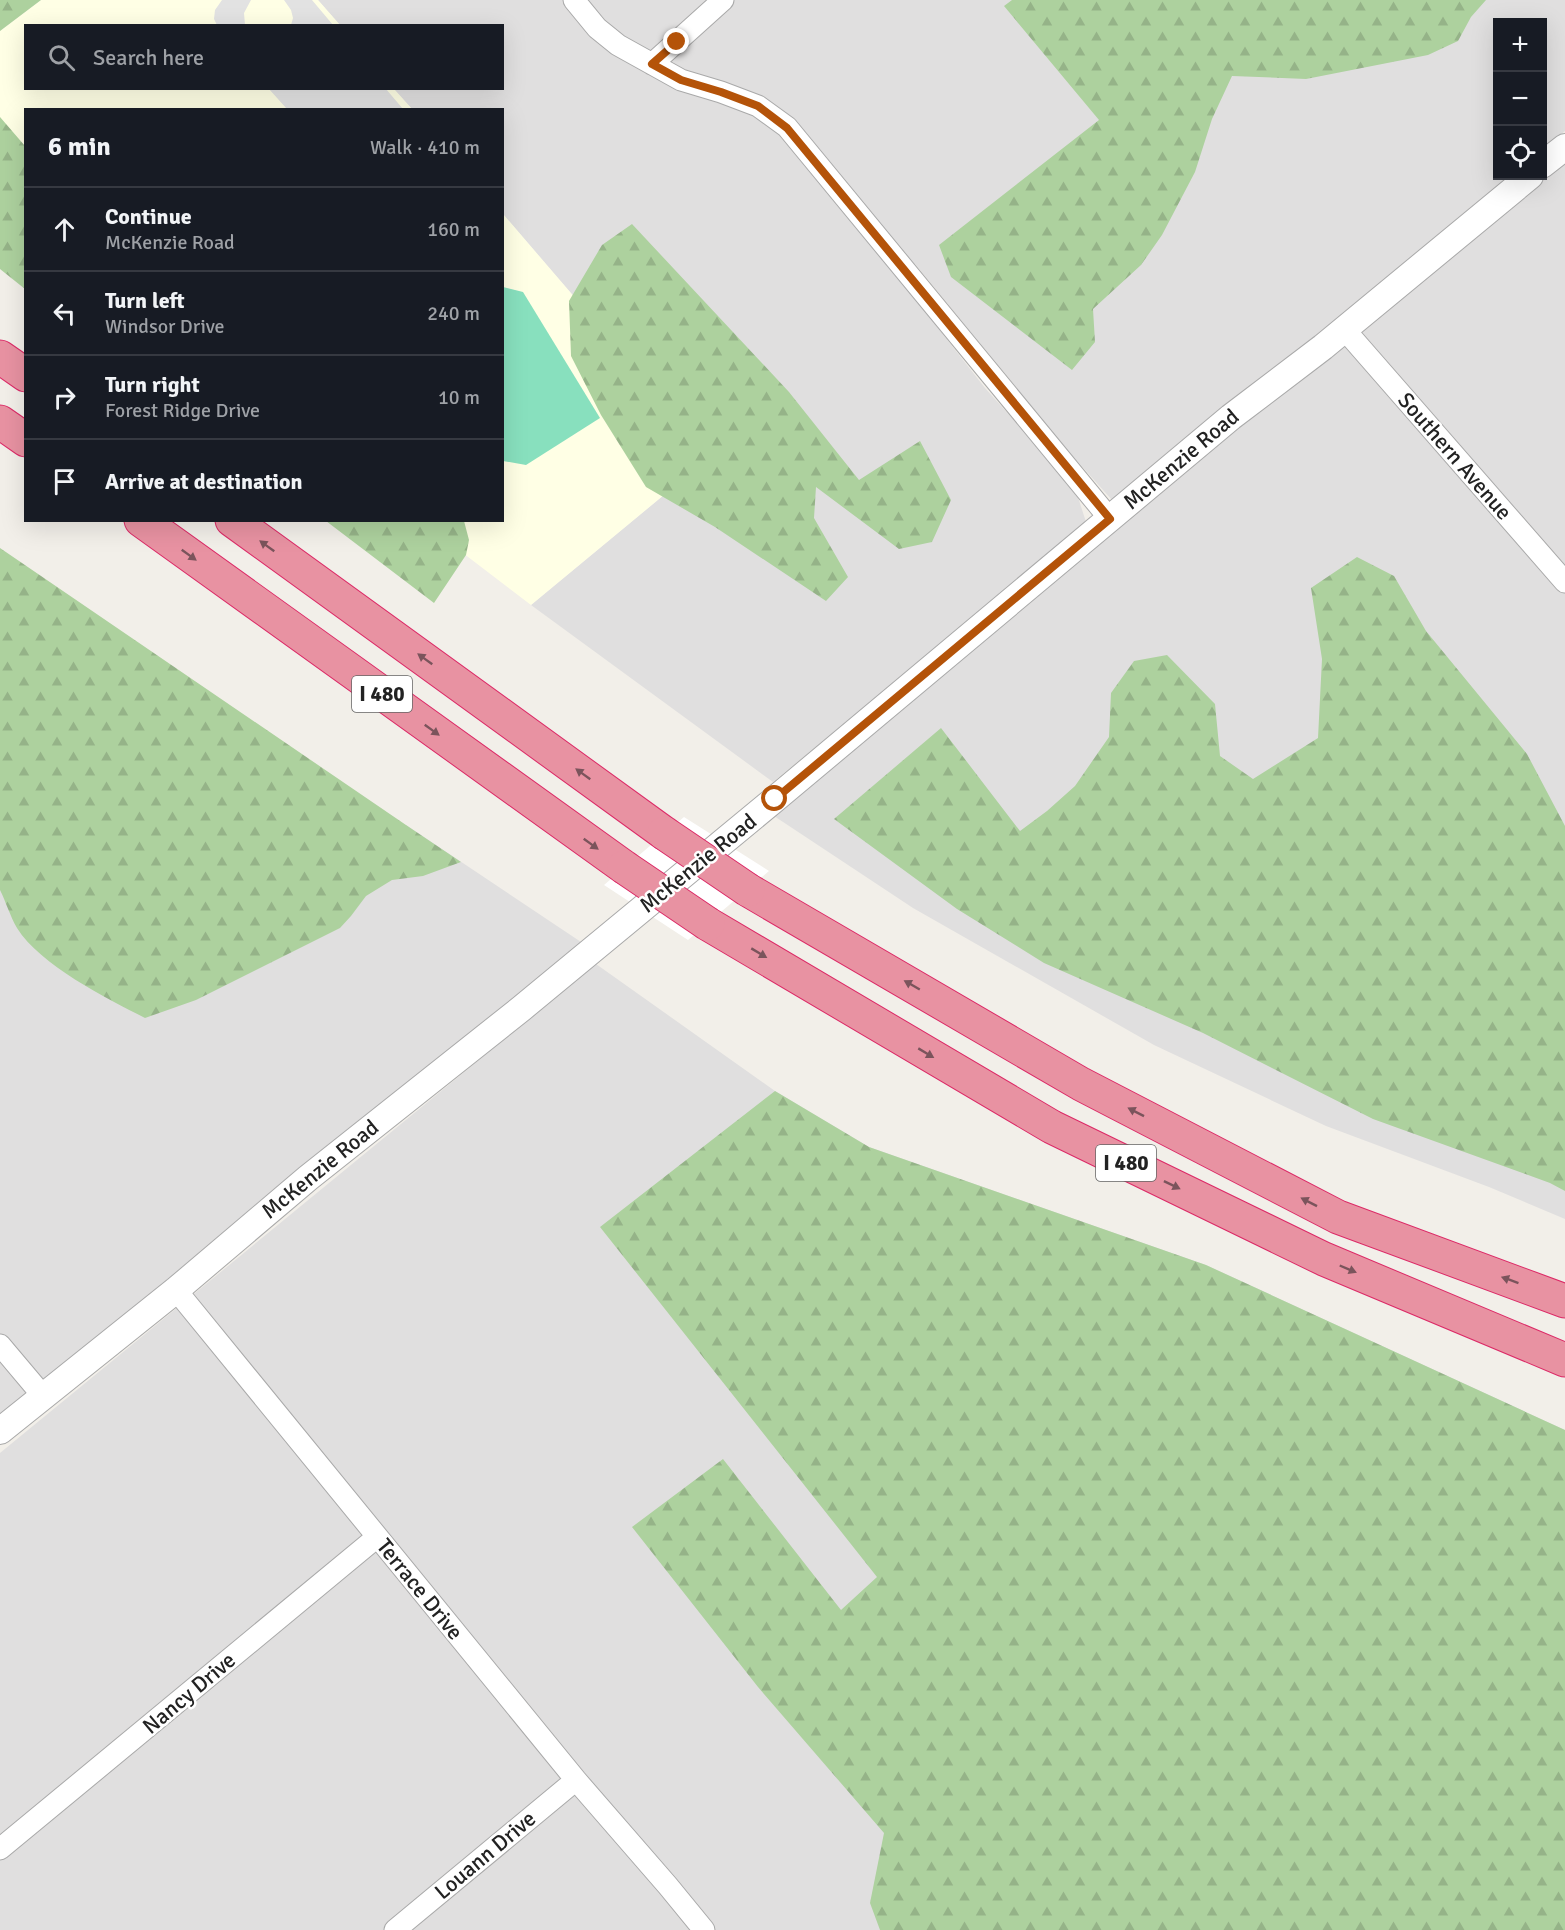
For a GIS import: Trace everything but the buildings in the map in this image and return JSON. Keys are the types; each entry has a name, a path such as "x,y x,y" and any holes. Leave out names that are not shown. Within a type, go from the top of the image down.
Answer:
{"highway":[{"path":"0,357 24,374"},
{"path":"0,422 24,439"},
{"name":"I 480","path":"144,522 624,867 708,924 1052,1127 1324,1259 1565,1359"},
{"name":"I 480","path":"235,522 664,833 748,890 1082,1084 1338,1217 1565,1300"}],"street":[{"path":"574,0 597,28 618,45 681,80 758,106 787,128 1110,519"},
{"path":"652,64 723,0"},
{"path":"1547,161 1565,147"},
{"name":"McKenzie Road","path":"0,1431 176,1290 308,1178 522,1008 1231,417 1345,330 1525,180"},
{"name":"Southern Avenue","path":"1345,330 1565,582"},
{"name":"Terrace Drive","path":"176,1290 576,1780 704,1930"},
{"path":"0,1345 43,1396"},
{"name":"Nancy Drive","path":"0,1849 377,1537"},
{"name":"Louann Drive","path":"394,1930 576,1780"}],"shaded area":[{"path":"41,0 318,0 339,24 24,24 24,90 395,90 411,108 24,108 24,193 0,171 0,31"},
{"path":"222,0 251,0 244,13 245,24 216,24 214,19 215,10"},
{"path":"284,0 312,0 332,24 291,24 293,18"},
{"path":"318,0 1565,0 1565,131 1547,146 1547,18 1493,18 1493,180 1506,180 1128,494 1112,500 1069,452 915,264 898,277 985,388 1075,488 1087,525 773,782 531,605 711,456 504,215 504,108 411,108 395,90 504,90 504,24 339,24"},
{"path":"270,90 387,90 402,108 286,108"},
{"path":"1565,157 1565,1219 1489,1187 1326,1126 1154,1045 913,908 774,816 1169,481 1537,180 1547,180 1547,172"},
{"path":"504,215 711,456 531,605 422,522 504,522"},
{"path":"0,788 406,825 581,942 0,1423"},
{"path":"596,964 775,1091 869,1147 1206,1265 1565,1430 1565,1930 0,1930 0,1453"}],"green space":[{"path":"0,0 41,0 0,31"},
{"path":"1012,0 1486,0 1471,17 1458,41 1428,55 1306,79 1232,76 1212,119 1195,172 1162,235 1141,265 1093,309 1095,342 1072,370 951,277 939,245 1099,120 1004,6"},
{"path":"0,117 24,145 24,288 0,269"},
{"path":"632,224 789,392 859,480 920,441 951,500 932,542 899,549 816,487 814,518 848,577 826,601 715,527 646,487 601,415 571,356 569,301 602,245"},
{"path":"504,287 523,292 600,418 526,465 504,461"},
{"path":"327,522 464,522 469,540 466,555 434,603"},
{"path":"0,548 461,862 423,876 392,880 366,896 340,928 196,1000 145,1018 93,990 57,967 41,955 17,928 0,890"},
{"path":"1357,557 1394,576 1426,631 1527,754 1565,826 1565,1191 1550,1183 1373,1119 1203,1033 1044,963 957,909 834,819 941,728 1020,831 1075,786 1109,737 1111,693 1134,661 1167,655 1215,704 1220,756 1253,779 1318,738 1322,659 1311,588"},
{"path":"775,1091 869,1147 1206,1265 1565,1430 1565,1930 880,1930 870,1903 884,1833 758,1687 632,1527 723,1459 841,1610 877,1577 600,1227"}],"pier":[{"path":"684,817 769,871 688,940 604,885"}],"route":[{"path":"677,42 652,64 681,80 758,106 787,128 1110,519 775,799"}]}
